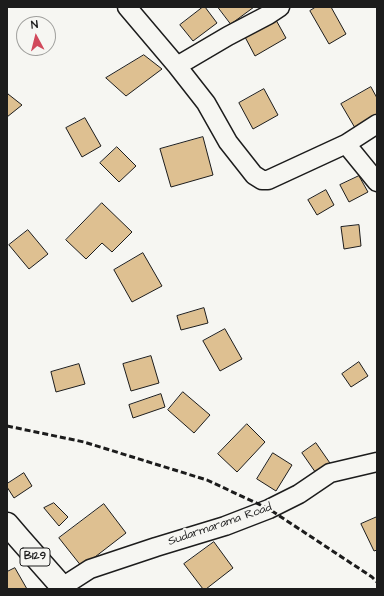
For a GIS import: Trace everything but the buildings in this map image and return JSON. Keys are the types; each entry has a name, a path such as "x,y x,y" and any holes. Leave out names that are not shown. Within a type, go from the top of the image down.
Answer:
{"main road":[{"name":"B129","path":"7,524 63,588"}],"street":[{"path":"127,7 206,103 228,142 254,175 262,180 268,180 346,144 377,124"},
{"path":"177,66 280,7"},
{"path":"346,144 377,182"},
{"name":"Sudarmarama Road","path":"63,588 90,569 225,526 269,509 299,494 330,473 377,462"}],"railway":[{"path":"7,426 84,442 207,480 269,509 372,577 377,582"}]}
